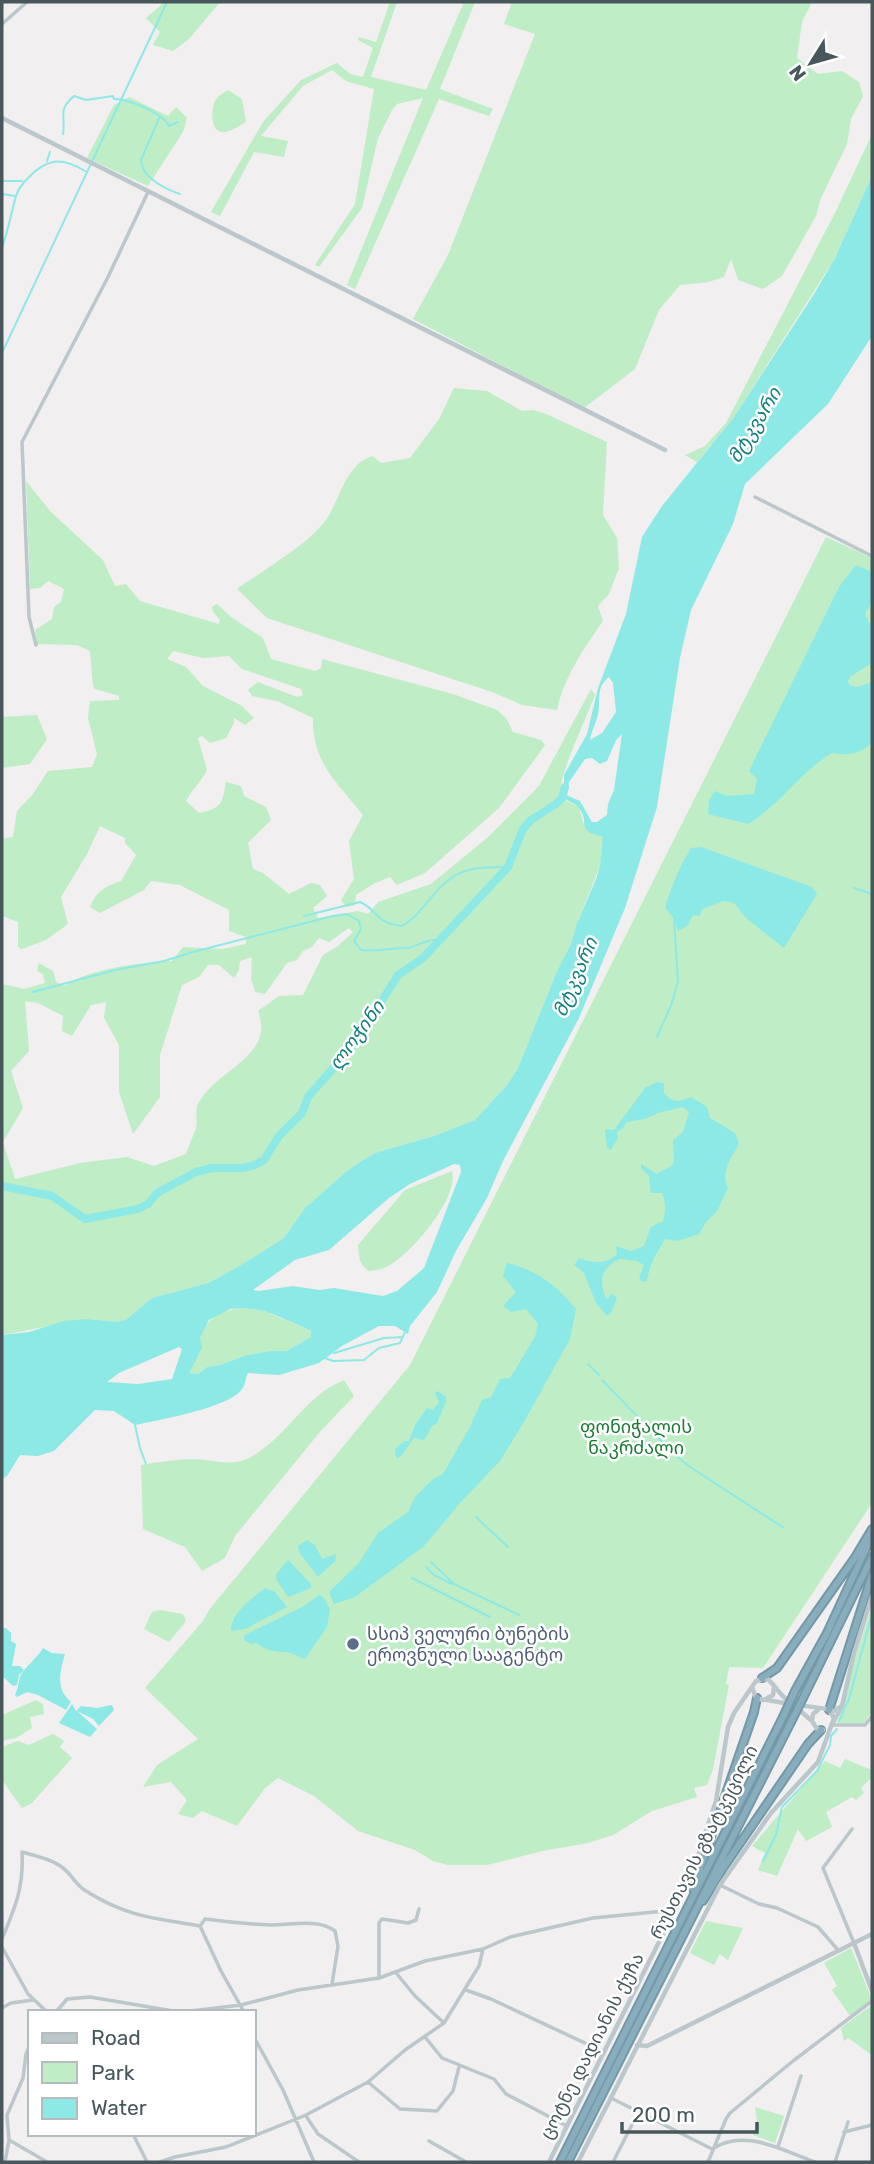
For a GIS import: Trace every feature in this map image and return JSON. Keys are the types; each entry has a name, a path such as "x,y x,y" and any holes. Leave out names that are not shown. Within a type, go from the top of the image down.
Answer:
{"highway":[{"path":"762,1678 776,1668 854,1559 872,1529"},
{"name":"რუსთავის გზატკეცილი","path":"560,2162 795,1691 827,1633 872,1535"},
{"name":"რუსთავის გზატკეცილი","path":"568,2162 872,1557"},
{"path":"831,1711 872,1575"},
{"path":"681,1918 703,1862 756,1698"},
{"path":"693,1914 808,1744 821,1730"}],"street":[{"path":"2,24 27,2"},
{"path":"2,118 665,450"},
{"path":"36,645 29,617 22,442 97,299 149,191"},
{"path":"755,497 872,555"},
{"path":"578,2162 720,1885 771,1812 811,1771 824,1748 842,1706 854,1653 872,1596"},
{"path":"756,1698 752,1688 755,1681 762,1678 770,1680 785,1698 794,1703 831,1711 842,1706"},
{"path":"767,1700 773,1695 774,1686"},
{"name":"ცოტნე დადიანის ქუჩა","path":"550,2162 676,1910 709,1825 720,1783 728,1727 752,1688"},
{"path":"740,1706 756,1698 785,1702 793,1705 821,1730"},
{"path":"812,1721 813,1714 819,1709"},
{"path":"831,1711 832,1725"},
{"path":"821,1730 832,1725 865,1725 872,1716"},
{"path":"821,1730 824,1748"},
{"path":"852,1829 823,1868 872,1991"},
{"path":"2,1939 21,1890 22,1852 64,1868 84,1890 132,1914 200,1926"},
{"path":"720,1885 759,1904 777,1908 818,1927 838,1951"},
{"path":"379,1978 379,1923 382,1919 408,1923 416,1920 419,1909"},
{"path":"198,2010 242,2005 298,1990 379,1978 425,1961 584,1920 676,1910"},
{"path":"200,1926 205,1919 270,1925 321,1924 330,1927 335,1931 338,1946 332,1985"},
{"path":"200,1926 243,2010"},
{"path":"637,2045 647,2046 872,1934"},
{"path":"2,1947 33,2000 45,2010"},
{"path":"256,2135 306,2115 368,2082 405,2050 443,2023 479,1966 483,1948"},
{"path":"397,1973 415,1996 443,2023"},
{"path":"466,1990 503,2004 604,2052"},
{"path":"58,2010 67,1999 90,1997 169,2010"},
{"path":"2,2008 21,2000 33,2000"},
{"path":"709,2162 712,2149 730,2113 872,2001"},
{"path":"425,2037 442,2058 494,2079 506,2094 567,2126"},
{"path":"256,2041 283,2090 314,2162"},
{"path":"5,2162 9,2140 4,2114 23,2078 28,2050"},
{"path":"368,2082 400,2109 437,2111 453,2091 459,2067"},
{"path":"778,2148 801,2076"},
{"path":"610,2098 712,2149 741,2140 778,2148 815,2162"},
{"path":"613,2162 638,2113"},
{"path":"306,2115 318,2134 359,2162"},
{"path":"835,2162 848,2122"},
{"path":"844,2132 872,2125"},
{"path":"134,2136 147,2162"},
{"path":"160,2162 226,2147 253,2136"},
{"path":"9,2140 47,2162"},
{"path":"429,2141 466,2162"}],"green space":[{"path":"162,2 220,2 189,39 173,51 153,45 160,32 146,18"},
{"path":"390,2 397,2 371,77 426,90 464,2 475,2 440,89 493,109 489,116 439,99 355,289 347,285 423,98 397,104 392,110 378,138 362,208 319,267 315,265 355,204 374,89 346,81 332,70 303,86 261,136 288,141 284,157 254,152 220,216 211,212 263,122 301,80 337,63 350,74 363,77 373,48 358,40 359,37 376,42"},
{"path":"512,2 812,2 802,22 797,58 818,74 842,71 859,82 863,96 851,119 847,144 821,198 816,216 782,276 763,289 738,280 731,259 724,277 680,285 659,310 635,369 584,408 413,319 448,255 535,34 504,24"},
{"path":"228,90 242,99 246,122 230,131 221,132 213,123 213,109 216,99"},
{"path":"129,97 168,116 176,107 187,118 183,132 148,186 87,158 114,105"},
{"path":"872,134 872,176 835,258 734,417 697,462 685,455 705,446 726,423 837,209"},
{"path":"454,388 487,391 522,411 533,410 546,414 607,442 603,515 617,538 619,568 609,594 598,606 603,621 570,674 557,710 522,705 495,693 267,618 237,589 298,547 319,529 344,483 363,460 372,456 381,463 410,458 439,419"},
{"path":"26,481 51,512 103,560 115,586 126,584 140,601 219,624 220,620 212,607 217,604 231,617 263,638 271,659 315,671 321,668 322,659 453,694 497,710 506,718 513,732 541,740 545,745 499,808 425,873 397,885 390,877 373,884 356,895 355,905 346,907 341,900 354,879 349,841 363,815 335,782 322,760 314,734 313,718 277,701 252,696 248,690 258,682 297,697 303,695 301,689 242,669 229,656 203,658 173,651 167,659 186,667 203,686 242,706 254,718 245,725 234,718 226,738 210,743 202,736 198,738 207,770 186,801 199,813 217,807 222,800 226,782 241,786 244,796 266,807 271,820 248,843 253,869 263,873 289,894 311,883 320,885 327,896 313,908 318,918 358,911 368,914 378,902 431,884 487,838 539,786 591,689 595,695 570,756 561,792 564,798 579,807 583,822 603,837 603,841 600,866 571,944 557,971 518,1068 507,1085 475,1120 366,1158 348,1170 305,1208 284,1238 208,1283 152,1298 127,1319 118,1322 87,1319 2,1335 2,984 24,989 45,983 43,974 37,971 39,963 53,971 56,982 65,986 101,971 172,961 183,947 222,949 246,944 246,937 229,931 229,910 180,885 151,881 144,890 100,913 90,907 102,890 121,881 136,855 125,843 125,838 100,826 61,897 68,924 46,940 22,949 18,947 18,922 2,916 2,839 13,837 17,811 33,794 48,771 92,767 97,754 88,718 90,701 119,700 119,696 93,686 90,651 77,645 37,644 35,630 52,619 54,607 61,602 64,589 48,581 40,588 30,589","holes":["349,928 353,932 323,955 303,995 279,996 258,1011 261,1027 258,1040 251,1052 205,1093 197,1106 196,1128 186,1154 154,1166 127,1157 80,1163 15,1179 3,1142 23,1108 11,1071 29,1051 25,1001 38,1003 63,1016 62,1031 72,1036 91,1005 106,1002 104,1018 119,1045 119,1092 133,1134 160,1097 160,1055 182,985 199,977 208,965 219,965 234,978 240,961 252,957 251,979 255,992 265,994 287,963 297,960 303,951 312,947 319,938 329,942"]},
{"name":"ფონიჭალის ნაკრძალი","path":"826,537 872,558 872,1503 763,1668 729,1667 726,1684 729,1685 713,1769 707,1785 694,1788 697,1797 652,1811 613,1835 487,1865 448,1865 433,1861 415,1850 358,1831 314,1796 278,1778 265,1788 237,1826 202,1811 193,1818 178,1814 187,1800 171,1782 143,1787 157,1765 198,1739 145,1688 203,1621 209,1610 410,1365"},
{"path":"37,715 47,739 30,764 2,768 2,717"},
{"path":"452,1171 448,1195 421,1237 388,1266 369,1271 366,1269 360,1260 358,1245 405,1190"},
{"path":"245,1308 263,1311 303,1327 311,1331 311,1337 286,1351 247,1355 207,1367 198,1374 189,1373 200,1338 210,1321 218,1314"},
{"path":"344,1380 354,1396 319,1433 235,1536 225,1558 202,1571 185,1547 143,1529 141,1465 188,1459 229,1463 243,1461 274,1440 318,1396"},
{"path":"872,1606 872,1711 864,1723 837,1723 851,1670"},
{"path":"159,1610 183,1614 186,1621 169,1642 144,1629 152,1612"},
{"path":"36,1700 43,1704 44,1714 30,1717 32,1728 16,1738 2,1741 2,1715"},
{"path":"53,1734 64,1741 60,1747 72,1758 32,1803 22,1808 2,1780 2,1747 18,1741 29,1745"},
{"path":"845,1759 872,1770 872,1777 861,1788 864,1793 856,1800 852,1797 826,1812 832,1827 806,1841 798,1829 777,1876 758,1870 765,1853 752,1846 825,1761 840,1768"},
{"path":"706,1921 743,1928 728,1960 720,1954 714,1965 690,1953"},
{"path":"851,1948 872,2000 850,2016 832,1990 837,1986 824,1963"},
{"path":"872,2005 872,2055 848,2038 844,2041 841,2028"},
{"path":"755,2107 784,2116 775,2143 753,2135 757,2121"}],"water":[{"name":"მტკვარი","path":"872,176 872,336 828,404 745,484 733,524 691,610 680,658 657,807 625,908 579,1018 437,1292 410,1326 408,1334 395,1326 379,1326 342,1346 319,1363 279,1375 248,1373 243,1387 235,1396 176,1416 135,1425 114,1411 95,1410 54,1451 38,1456 20,1455 7,1476 2,1479 2,1335 29,1332 64,1321 87,1319 118,1322 127,1319 152,1298 208,1283 284,1238 305,1208 348,1170 366,1158 475,1120 507,1085 518,1068 557,971 571,944 600,866 603,837 586,829 579,808 564,798 564,775 587,734 598,688 626,614 642,537 662,506 734,417 835,258","holes":["609,677 613,683 616,712 602,733 590,740 599,711 603,684","622,734 614,790 607,815 597,822 592,822 580,801 566,795 569,782 585,759 592,758 600,764 607,761 616,740","454,1164 460,1165 461,1172 424,1268 397,1291 383,1296 334,1288 319,1290 293,1286 253,1290 295,1260 329,1250 389,1198 410,1184","230,1309 258,1310 311,1331 311,1337 286,1351 247,1355 207,1367 198,1374 189,1373 202,1348 200,1338 209,1320","179,1347 182,1349 172,1379 138,1384 107,1382 119,1373"]},
{"path":"856,565 872,572 872,601 865,614 869,623 872,623 872,663 851,676 848,681 849,685 858,687 872,682 872,743 854,753 832,753 748,824 708,814 709,800 715,791 727,796 754,794 757,779 749,771 839,587"},
{"path":"701,847 812,887 817,894 784,948 746,918 734,903 724,901 702,909 700,916 693,915 688,925 678,931 665,907 691,848"},
{"path":"657,1082 664,1083 664,1093 670,1099 680,1101 691,1097 707,1107 710,1118 735,1133 739,1144 726,1171 728,1188 717,1211 699,1234 678,1241 665,1239 652,1263 647,1281 643,1282 639,1278 644,1265 637,1261 619,1259 609,1266 602,1279 605,1297 608,1299 611,1293 617,1298 607,1316 596,1303 584,1273 574,1265 579,1258 594,1262 609,1260 617,1254 616,1246 631,1251 644,1246 651,1227 663,1221 665,1207 662,1193 651,1193 649,1176 641,1168 641,1164 657,1174 674,1164 673,1140 683,1132 689,1112 683,1107 627,1122 617,1132 618,1138 611,1150 607,1148 605,1129 614,1130 645,1088"},
{"path":"507,1263 546,1280 576,1309 570,1339 500,1461 423,1547 355,1597 334,1604 329,1592 359,1563 378,1533 408,1512 415,1497 433,1479 443,1474 482,1400 491,1397 500,1379 510,1378 535,1337 538,1324 526,1309 511,1312 503,1306 516,1292 503,1276"},
{"path":"438,1391 446,1397 446,1402 437,1423 432,1426 424,1440 414,1438 400,1457 396,1458 395,1449 409,1441 415,1425 427,1408 433,1410 439,1402 435,1393"},
{"path":"307,1540 315,1545 322,1559 336,1554 335,1561 318,1577 299,1552 298,1546"},
{"path":"288,1560 311,1584 311,1588 288,1597 276,1579 277,1573"},
{"path":"265,1588 275,1592 287,1607 245,1629 231,1631 238,1612"},
{"path":"319,1595 330,1609 327,1627 305,1659 289,1653 267,1650 257,1643 251,1644 244,1640 247,1634 304,1606"},
{"path":"2,1628 11,1633 11,1641 16,1644 12,1666 20,1666 24,1670 19,1675 17,1685 13,1686 2,1676"},
{"path":"43,1648 52,1653 65,1654 60,1680 66,1697 71,1702 66,1710 38,1695 27,1692 17,1697 15,1695 22,1673"},
{"path":"72,1704 76,1711 81,1706 97,1708 112,1705 114,1710 99,1726 93,1719 77,1711 97,1729 90,1737 59,1723"}],"waterway":[{"path":"2,353 167,2"},
{"path":"63,134 64,110 74,96 86,100 113,96 114,99 127,101 153,112 169,126 178,122"},
{"path":"160,116 141,160 142,166 155,182 180,194"},
{"path":"47,161 50,152"},
{"path":"2,248 17,193 35,171 55,162 69,163 85,171"},
{"path":"2,181 22,181"},
{"path":"2,194 15,196"},
{"name":"ლოჭინი","path":"2,1186 52,1196 85,1219 138,1209 148,1204 157,1193 196,1172 212,1168 243,1168 264,1160 279,1136 302,1113 308,1097 356,1042 398,975 423,958 508,867 523,829 531,820 556,804 562,798 565,787"},
{"path":"304,916 360,902 387,922 402,926 455,875 483,867 508,867"},
{"path":"854,888 872,894"},
{"path":"33,992 347,914 359,921 361,929 354,941 361,950 411,948 439,940"},
{"path":"657,1037 672,1003 678,981 674,920"},
{"path":"325,1358 333,1361 364,1360 379,1348 400,1343 405,1332"},
{"path":"334,1353 384,1338 403,1337"},
{"path":"588,1364 599,1375"},
{"path":"602,1380 675,1455 784,1528"},
{"path":"135,1425 146,1464"},
{"path":"476,1517 508,1547"},
{"path":"431,1562 454,1584 519,1615"},
{"path":"426,1567 434,1575 452,1584"},
{"path":"412,1578 490,1617"},
{"path":"839,1721 849,1699 872,1614"},
{"path":"763,1861 776,1835 782,1807 817,1771 830,1745 831,1736 837,1729"}],"place":[{"name":"სსიპ ველური ბუნების ეროვნული სააგენტო","path":"353,1644"}]}
